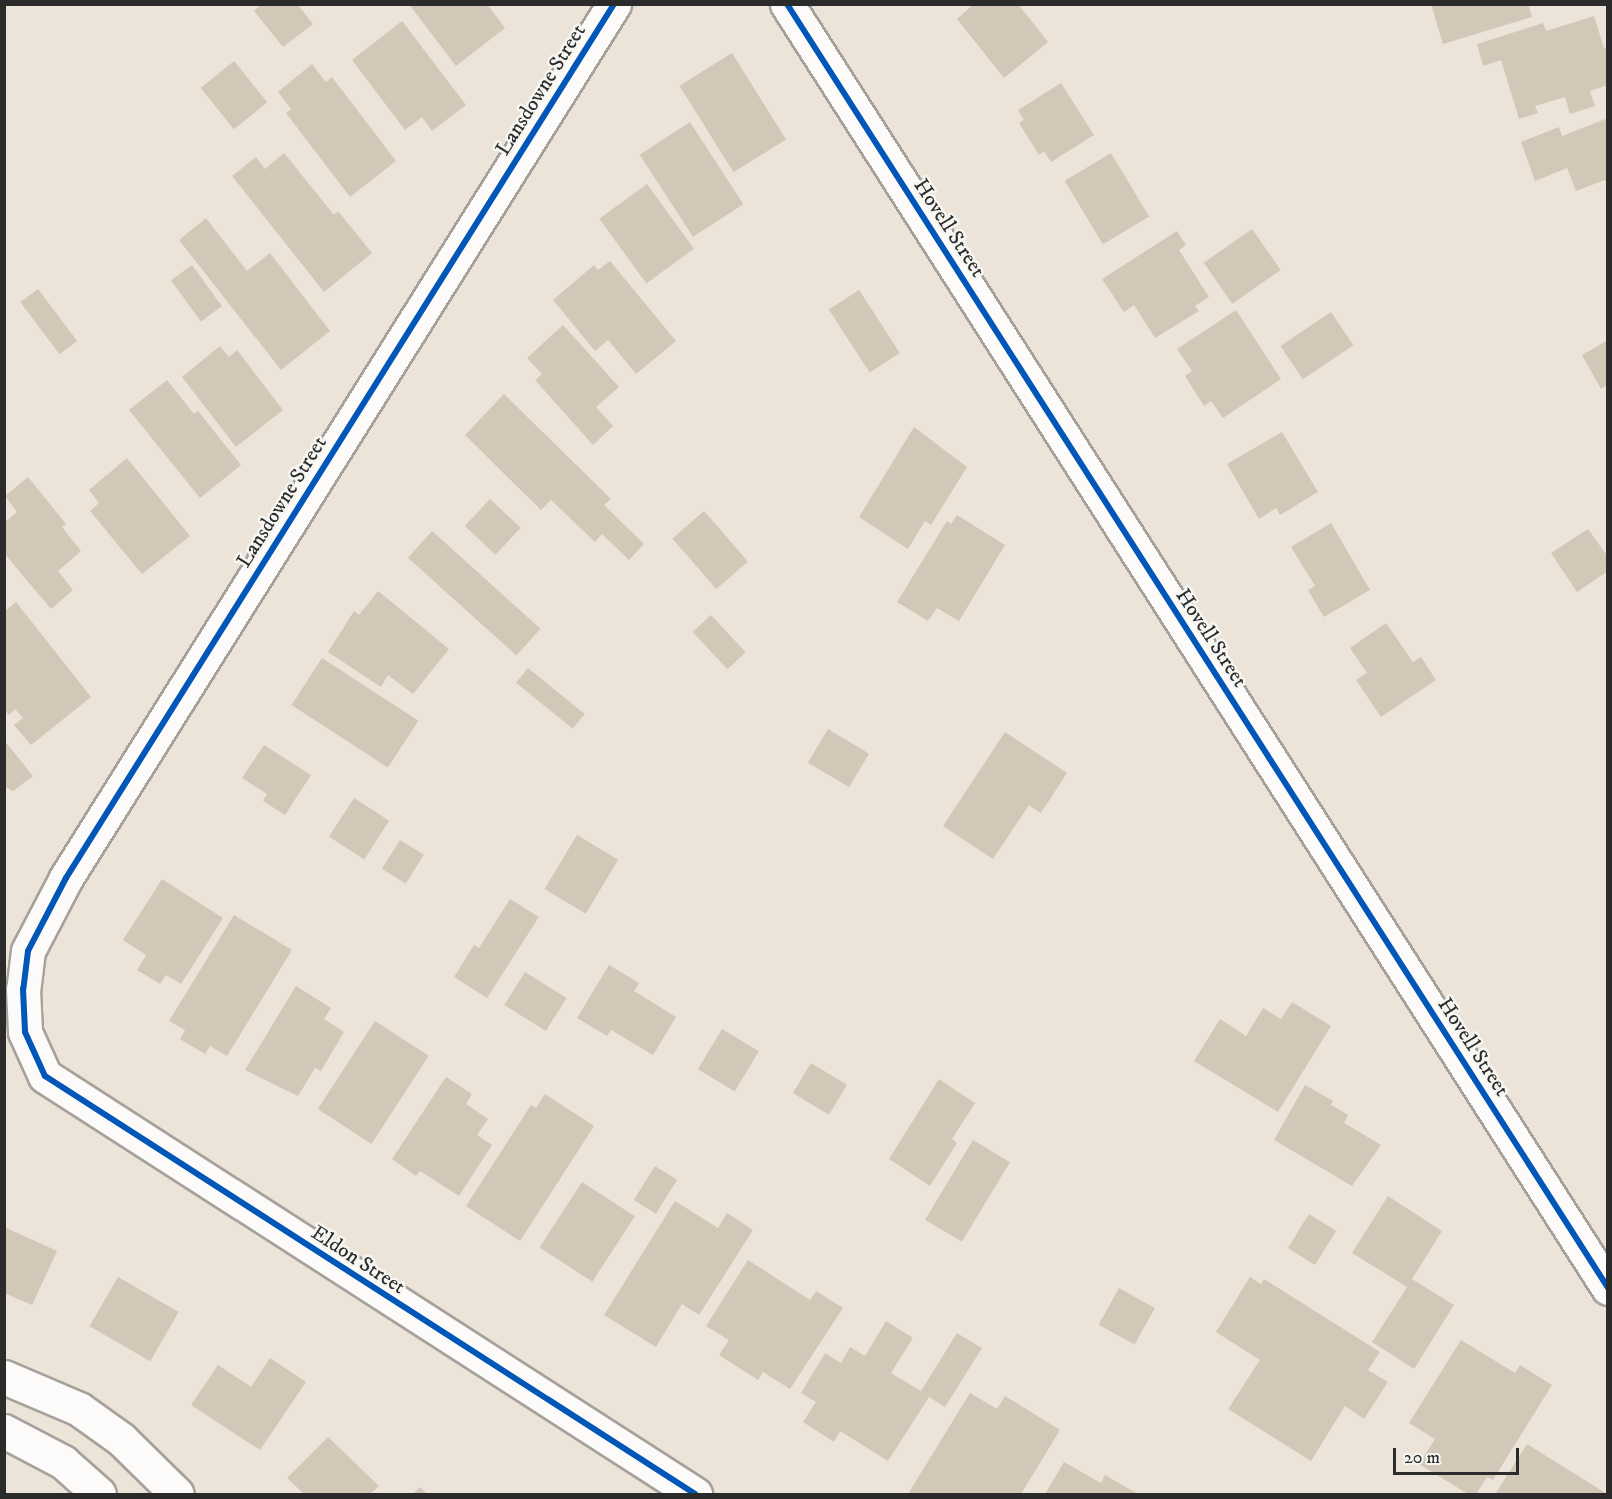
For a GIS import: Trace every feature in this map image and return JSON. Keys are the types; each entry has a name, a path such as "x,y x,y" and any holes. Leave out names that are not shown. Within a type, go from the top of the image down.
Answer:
{"street":[{"name":"Lansdowne Street","path":"25,1032 23,989 28,951 66,878 614,4"},
{"name":"Hovell Street","path":"787,4 1608,1288"},
{"name":"Eldon Street","path":"25,1032 45,1076 84,1104 695,1494"},
{"path":"4,1377 79,1409 121,1439 177,1494"},
{"path":"4,1431 63,1462 99,1494"}],"building":[{"path":"262,4 297,4 313,24 283,47 254,11"},
{"path":"414,4 487,4 505,28 456,66 411,7"},
{"path":"974,4 1018,4 1048,42 1004,78 957,19"},
{"path":"1431,4 1528,4 1532,17 1443,44"},
{"path":"1594,16 1604,48 1608,47 1608,85 1590,91 1595,106 1570,114 1565,97 1535,106 1538,113 1519,119 1501,60 1483,66 1477,44 1543,23 1546,31"},
{"path":"402,21 466,105 432,131 422,117 405,130 352,60"},
{"path":"732,53 786,140 733,172 679,86"},
{"path":"234,61 267,102 234,129 201,88"},
{"path":"312,64 326,82 332,77 396,161 350,197 286,113 291,109 278,92"},
{"path":"1061,83 1094,135 1051,162 1044,151 1039,155 1019,123 1024,120 1018,110"},
{"path":"1608,118 1608,187 1605,180 1576,191 1567,168 1535,181 1521,142 1559,127 1562,136"},
{"path":"690,122 743,204 693,237 640,155"},
{"path":"284,153 334,215 338,211 372,253 324,292 232,176 256,157 265,169"},
{"path":"1111,153 1149,216 1103,244 1065,181"},
{"path":"647,184 694,249 646,283 599,219"},
{"path":"206,218 247,271 270,253 330,331 281,370 179,240"},
{"path":"1252,229 1281,270 1232,304 1204,263"},
{"path":"1177,231 1186,245 1179,250 1209,297 1195,306 1199,311 1155,338 1134,305 1124,312 1102,279"},
{"path":"610,261 676,341 636,374 608,340 595,351 553,300 594,265 598,270"},
{"path":"192,265 222,306 201,322 171,280"},
{"path":"38,289 77,341 60,354 20,302"},
{"path":"859,290 900,353 870,373 829,310"},
{"path":"1236,310 1281,379 1223,418 1211,401 1204,406 1185,376 1192,371 1177,349"},
{"path":"1331,312 1353,345 1303,379 1280,346"},
{"path":"563,325 619,387 596,407 613,426 593,445 535,380 542,374 527,358"},
{"path":"1608,340 1608,389 1606,386 1601,389 1582,355"},
{"path":"220,346 229,357 237,350 283,410 236,447 182,377"},
{"path":"167,380 194,414 198,411 241,465 200,498 129,410"},
{"path":"504,394 611,499 604,505 644,544 629,560 602,534 595,542 551,500 541,510 465,435"},
{"path":"914,427 967,467 931,525 925,521 908,549 859,517"},
{"path":"1282,432 1318,492 1280,515 1276,508 1259,519 1227,464"},
{"path":"127,458 190,536 142,574 90,511 99,503 89,490"},
{"path":"28,477 66,524 62,527 81,551 58,571 73,590 51,609 4,553 4,523 17,512 5,496"},
{"path":"490,499 521,528 495,555 465,526"},
{"path":"704,511 748,562 716,589 672,539"},
{"path":"957,515 1005,545 959,621 937,608 928,621 897,602 947,521 951,524"},
{"path":"1331,523 1370,590 1324,617 1308,590 1315,586 1291,547"},
{"path":"1588,529 1608,557 1608,571 1577,592 1551,553"},
{"path":"432,531 540,629 516,655 408,558"},
{"path":"378,591 449,649 413,694 388,675 381,687 328,652 354,611 359,615"},
{"path":"16,602 91,697 31,745 14,725 23,718 15,709 9,715 4,709 4,612"},
{"path":"711,615 746,652 727,669 693,632"},
{"path":"1386,623 1413,662 1421,657 1436,680 1381,717 1356,680 1367,673 1350,648"},
{"path":"322,658 418,721 388,768 292,705"},
{"path":"528,668 585,714 573,729 516,683"},
{"path":"828,729 869,754 849,787 808,762"},
{"path":"1005,732 1067,773 1041,813 1029,805 993,859 943,826"},
{"path":"4,740 33,776 13,791 4,786"},
{"path":"264,745 311,775 285,815 263,801 267,794 242,778"},
{"path":"354,798 389,821 364,859 329,837"},
{"path":"577,835 618,860 586,914 545,889"},
{"path":"400,840 424,855 406,884 382,869"},
{"path":"162,879 223,918 181,984 166,975 160,984 137,970 146,955 123,940"},
{"path":"510,899 539,917 487,998 454,977 474,945 479,948"},
{"path":"234,915 292,950 227,1056 210,1046 205,1054 180,1039 185,1030 169,1021"},
{"path":"609,965 639,983 634,991 676,1017 653,1055 611,1030 607,1036 577,1018"},
{"path":"525,972 567,998 546,1031 504,1005"},
{"path":"296,986 331,1008 324,1019 344,1032 321,1071 315,1068 298,1096 245,1070"},
{"path":"1292,1002 1331,1026 1278,1112 1194,1061 1220,1019 1246,1036 1263,1008 1281,1019"},
{"path":"375,1021 429,1056 371,1144 318,1109"},
{"path":"722,1029 759,1051 735,1091 698,1069"},
{"path":"811,1063 847,1085 829,1115 793,1093"},
{"path":"446,1077 472,1094 466,1104 488,1119 477,1135 492,1145 459,1196 420,1171 416,1176 392,1159"},
{"path":"939,1079 975,1103 952,1139 957,1143 930,1186 889,1159"},
{"path":"1305,1085 1333,1101 1331,1105 1348,1115 1344,1123 1381,1145 1352,1186 1274,1140"},
{"path":"545,1094 594,1126 520,1241 466,1206 531,1105 536,1108"},
{"path":"973,1140 1010,1162 962,1242 925,1220"},
{"path":"655,1166 677,1180 656,1214 634,1200"},
{"path":"582,1182 635,1216 592,1282 540,1247"},
{"path":"1388,1196 1442,1231 1412,1279 1454,1305 1414,1369 1372,1342 1407,1287 1352,1253"},
{"path":"675,1201 718,1228 727,1213 753,1230 699,1315 682,1304 656,1347 604,1315"},
{"path":"1309,1214 1336,1231 1315,1265 1288,1248"},
{"path":"4,1227 57,1251 32,1305 4,1293"},
{"path":"748,1260 810,1300 816,1291 843,1308 790,1389 763,1372 758,1380 719,1355 729,1340 706,1326"},
{"path":"118,1277 179,1312 150,1361 90,1326"},
{"path":"1250,1277 1261,1284 1264,1279 1380,1352 1368,1370 1388,1382 1364,1419 1345,1406 1311,1461 1228,1409 1260,1360 1216,1332"},
{"path":"1119,1288 1155,1308 1134,1345 1099,1325"},
{"path":"886,1321 913,1338 891,1373 921,1391 957,1333 982,1348 945,1407 929,1397 888,1461 840,1431 834,1442 803,1422 816,1402 801,1393 825,1353 841,1363 850,1347 865,1356"},
{"path":"1461,1340 1515,1373 1520,1365 1552,1385 1493,1480 1487,1477 1476,1494 1468,1494 1419,1464 1435,1439 1409,1423"},
{"path":"270,1358 306,1382 260,1450 191,1405 218,1365 251,1387"},
{"path":"970,1393 997,1409 1005,1396 1060,1430 1021,1494 908,1494"},
{"path":"328,1437 379,1486 370,1494 304,1494 287,1478"},
{"path":"1527,1444 1607,1494 1496,1493"},
{"path":"1064,1462 1101,1483 1105,1475 1138,1494 1045,1494"},
{"path":"420,1487 427,1494 413,1494"}],"cycle path":[{"path":"614,4 66,878 28,951 23,989 25,1032 45,1076 695,1494"},
{"path":"787,4 1608,1288"}]}
